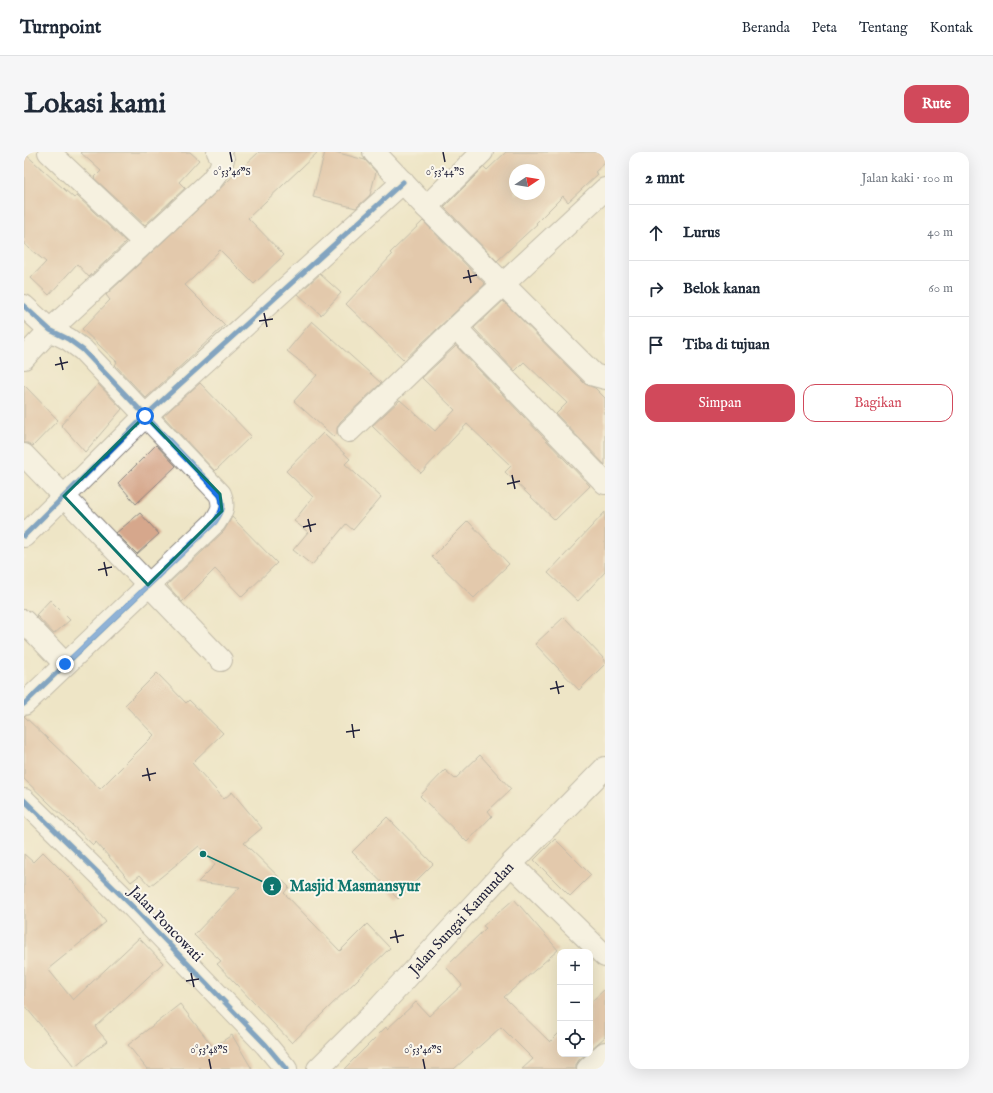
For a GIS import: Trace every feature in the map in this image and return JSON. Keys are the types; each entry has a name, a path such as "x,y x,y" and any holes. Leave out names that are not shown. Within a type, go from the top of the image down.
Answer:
{"main road":[{"path":"49,152 144,242"},
{"path":"24,358 50,330 211,181 220,169 223,159 218,152"},
{"path":"374,152 426,207 594,375 605,378"},
{"path":"426,207 482,152"},
{"path":"24,536 145,416 403,182"},
{"path":"349,431 605,188"},
{"path":"24,306 50,330 68,339 84,350 220,494 223,503 222,511 215,522 24,704"},
{"path":"456,328 605,483"},
{"path":"24,455 221,660"},
{"path":"24,621 65,664"},
{"name":"Jalan Sungai Kamundan","path":"318,1069 377,1010 510,864 605,768"},
{"name":"Jalan Poncowati","path":"24,800 140,914 266,1045 286,1069"},
{"path":"510,864 605,956"},
{"path":"588,1069 605,1053"}],"highlighted area":[{"path":"145,416 220,494 222,511 148,585 64,496"}],"building":[{"path":"80,152 190,152 199,160 179,182 185,188 145,225 94,178 101,171"},
{"path":"259,152 318,152 248,218 284,255 254,284 220,250 185,285 225,325 146,398 115,365 117,362 82,329 110,300 106,295"},
{"path":"325,152 335,152 365,160 376,172 370,195 356,208 313,197"},
{"path":"506,152 605,152 605,163 595,172 598,174 568,202 563,196 536,223 537,224 497,261 444,207 484,167 487,170"},
{"path":"24,153 74,198 77,196 126,242 89,277 77,264 49,295 31,278 46,262 24,244"},
{"path":"423,221 485,284 404,360 346,304 392,255 390,253"},
{"path":"320,274 341,293 321,315 298,294"},
{"path":"503,301 585,384 595,388 605,398 605,465 556,414 567,403 524,362 515,371 474,328"},
{"path":"312,321 381,383 340,422 337,428 337,434 334,437 294,401 317,375 287,351"},
{"path":"456,346 590,486 555,520 505,472 511,466 467,424 421,473 372,426 400,400 435,431 455,410 422,378"},
{"path":"200,383 251,436 215,471 163,416"},
{"path":"98,384 122,409 85,452 61,425"},
{"path":"24,385 58,420 33,446 28,443 24,443"},
{"path":"323,433 350,459 345,464 381,497 353,530 346,524 312,565 293,550 308,532 294,521 313,497 286,471"},
{"path":"156,445 176,466 136,504 118,483"},
{"path":"605,512 605,572 578,601 548,573"},
{"path":"140,513 159,534 137,554 116,533"},
{"path":"232,517 277,563 242,597 215,569 182,602 167,585 224,531"},
{"path":"468,521 509,564 474,598 432,557"},
{"path":"50,600 70,620 54,634 36,615"},
{"path":"564,617 605,660 605,664 579,690 535,644"},
{"path":"157,673 186,703 189,700 223,733 192,763 224,799 232,792 262,828 244,843 289,887 284,893 340,951 367,924 390,948 292,1043 217,964 221,961 194,935 240,887 198,882 215,865 199,846 150,886 140,875 131,882 96,842 93,845 24,779 24,716 100,789 154,735 125,705"},
{"path":"480,755 511,789 488,811 492,816 467,842 420,796 445,770 455,779"},
{"path":"387,817 433,864 398,899 352,852"},
{"path":"555,839 591,875 570,896 534,860"},
{"path":"43,852 75,884 106,922 48,969 73,1000 139,938 163,963 95,1027 107,1041 75,1067 24,1005 24,854 33,862"},
{"path":"514,899 557,949 557,951 504,997 550,1042 557,1035 557,1057 582,1057 576,1065 576,1069 522,1069 533,1059 501,1027 454,1069 344,1069 386,1027 387,1029 416,1002 429,1016 462,985 446,967 486,928 483,926"},
{"path":"605,989 605,1037 593,1047 593,1021 593,1000"},
{"path":"180,1004 213,1047 232,1035 252,1069 147,1069 128,1045"}],"cycle path":[{"path":"24,536 145,416 403,182"},
{"path":"24,306 50,330 68,339 83,350 220,494 222,498 221,512 215,522 24,704"},
{"path":"24,800 134,908 266,1045 286,1069"}],"place":[{"name":"Masjid Masmansyur","path":"203,854"}],"route":[{"path":"65,664 215,522 222,511 223,503 220,494 145,416"}]}
